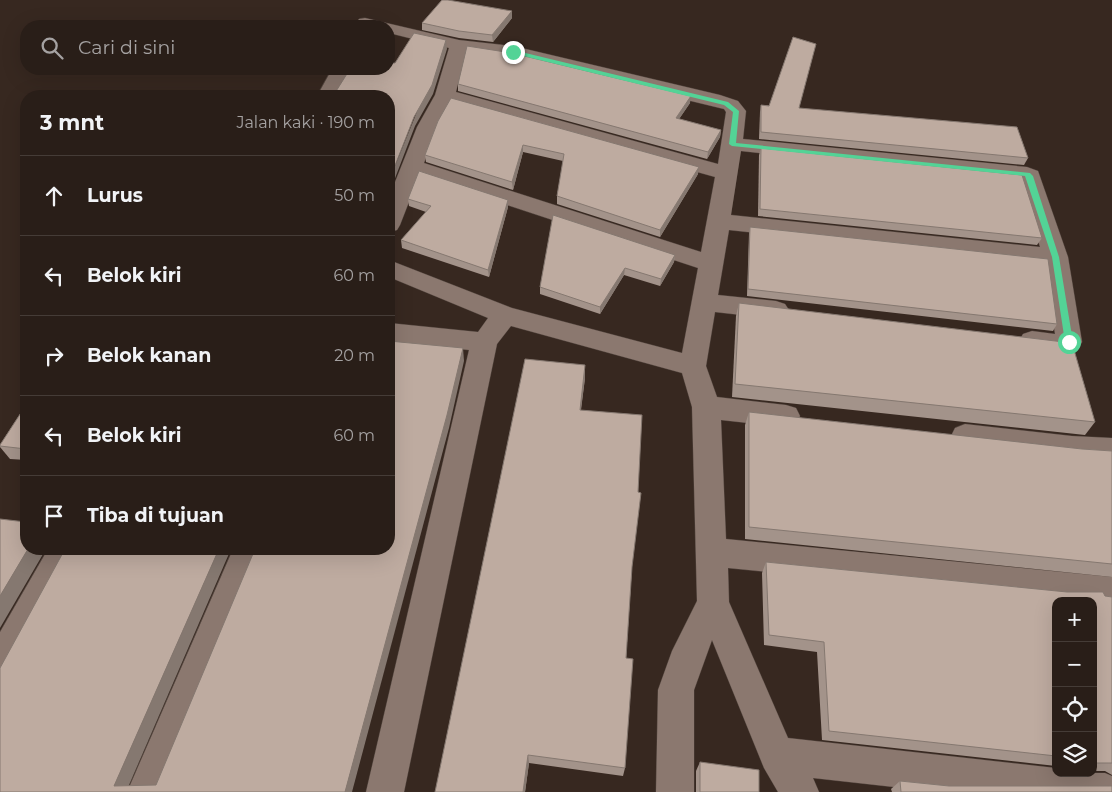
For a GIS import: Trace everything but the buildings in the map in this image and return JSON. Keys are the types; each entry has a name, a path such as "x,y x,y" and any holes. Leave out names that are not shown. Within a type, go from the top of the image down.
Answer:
{"street":[{"path":"395,29 460,45 513,52 726,103 736,111 732,144 693,366 706,407 714,602 777,755 800,792"},
{"path":"395,209 427,127 445,95 460,45"},
{"path":"330,90 338,75"},
{"path":"445,95 726,173"},
{"path":"732,144 1021,172 1030,176 1056,257 1069,342 1063,344 1005,337"},
{"path":"411,166 710,263"},
{"path":"718,221 1056,257"},
{"path":"395,270 504,315 693,366"},
{"path":"704,302 801,313"},
{"path":"385,792 484,342 504,315"},
{"path":"395,333 484,342"},
{"path":"706,407 814,419"},
{"path":"943,434 1072,448 1112,450"},
{"path":"712,552 1112,592"},
{"path":"0,665 62,555"},
{"path":"146,792 246,555"},
{"path":"675,792 676,690 689,651 714,602"},
{"path":"777,755 1105,792"}],"route":[{"path":"513,52 713,99 731,105 736,111 732,144 1027,174 1030,176 1056,257 1069,342"}]}
